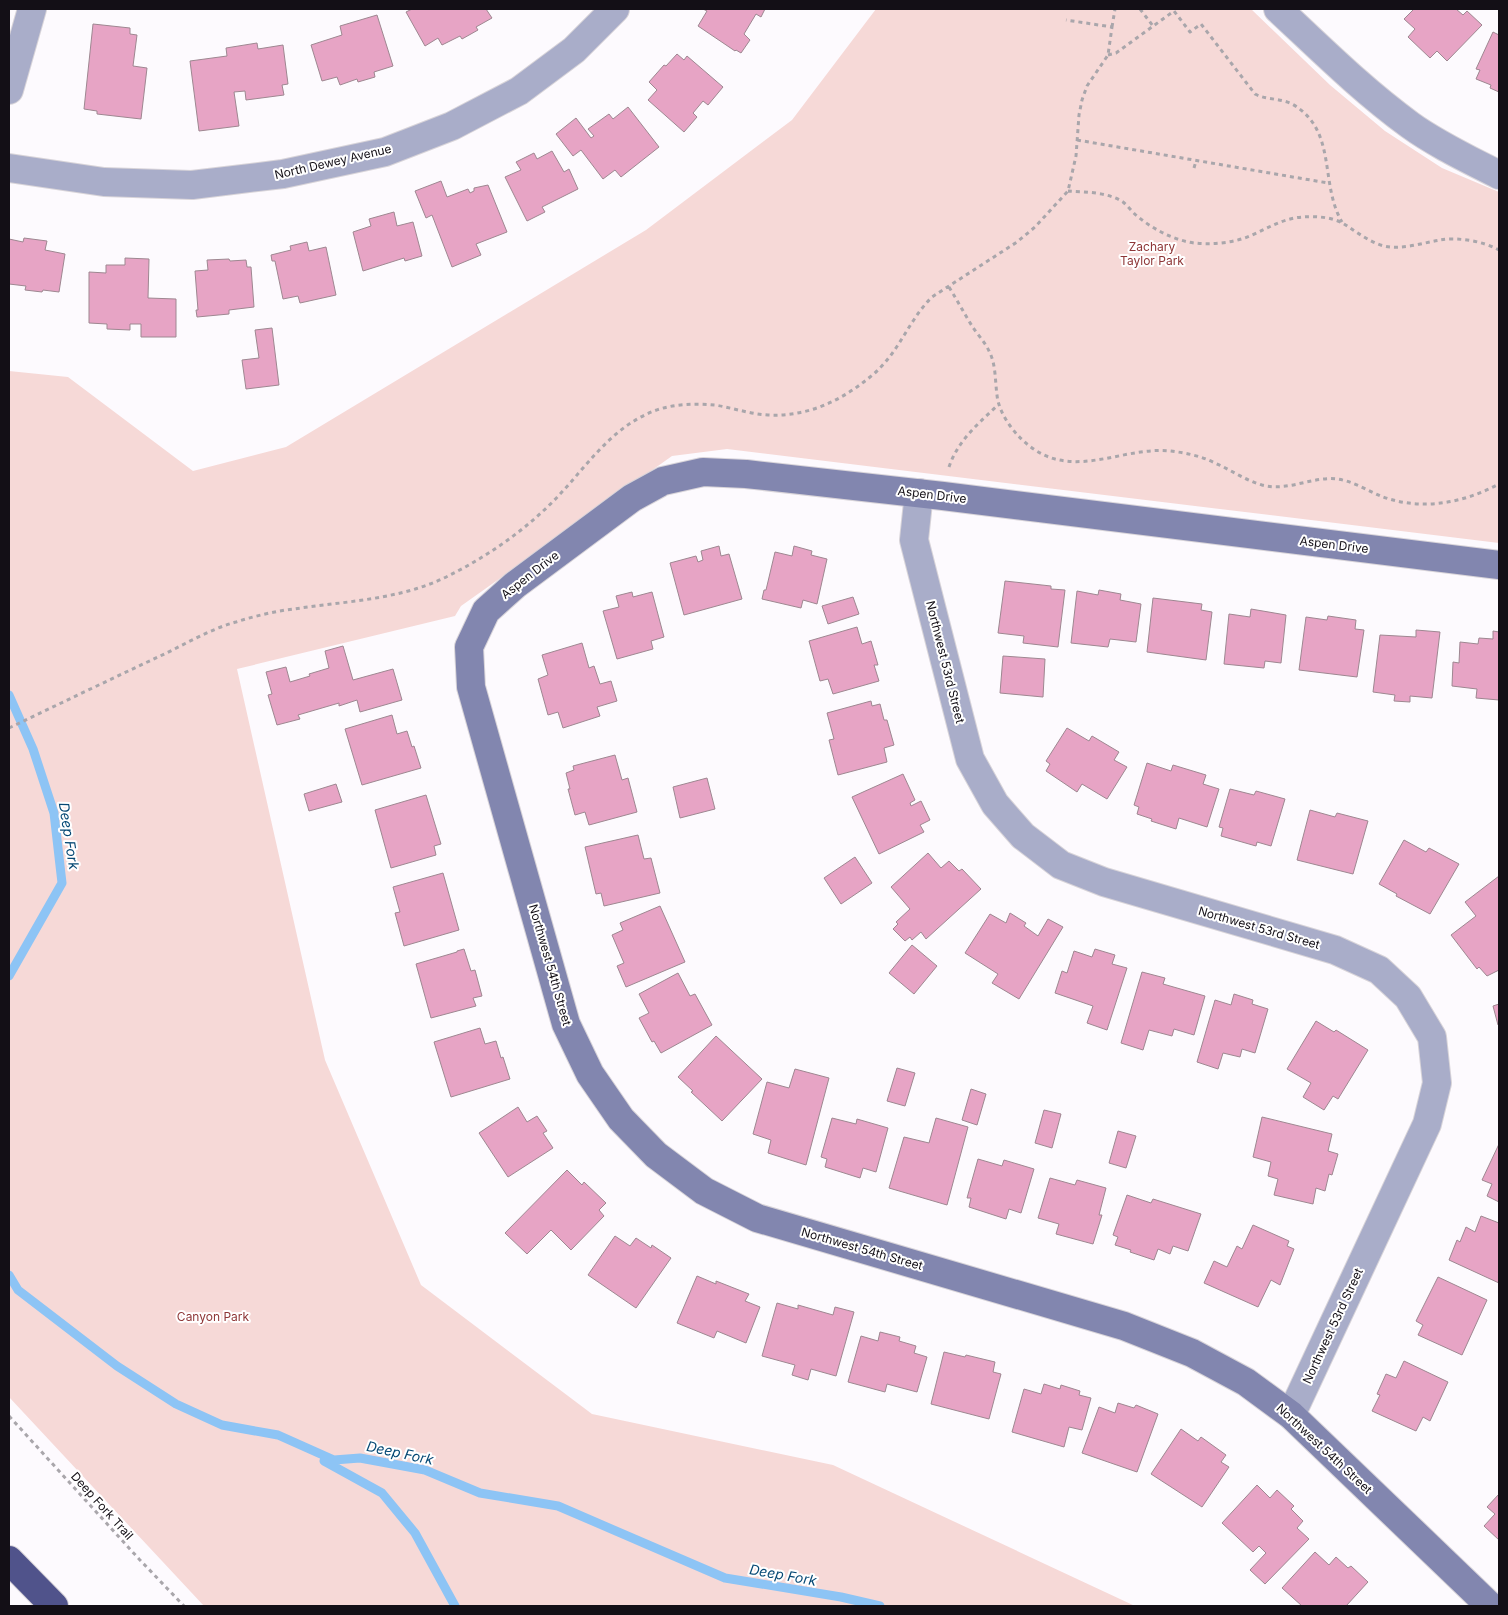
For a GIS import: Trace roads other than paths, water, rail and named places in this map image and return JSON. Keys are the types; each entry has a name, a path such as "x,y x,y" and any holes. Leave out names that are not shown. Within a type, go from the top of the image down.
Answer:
{"highway":[{"path":"9,1560 54,1606"}],"street":[{"path":"9,90 32,9"},
{"name":"North Dewey Avenue","path":"9,168 104,182 192,185 284,174 385,152 452,126 519,91 574,50 615,9"},
{"path":"1278,9 1351,78 1411,126 1499,175"},
{"name":"Aspen Drive","path":"471,687 469,646 486,610 515,585 632,498 663,481 703,472 746,474 931,495 1499,565"},
{"name":"Northwest 53rd Street","path":"931,495 914,540 970,759 995,804 1023,836 1061,865 1104,882 1335,950 1379,970 1408,996 1432,1037 1437,1083 1427,1124 1291,1415"},
{"name":"Northwest 54th Street","path":"471,687 566,1024 590,1074 621,1119 656,1155 704,1191 757,1218 1124,1326 1192,1353 1246,1382 1291,1415 1490,1606"}],"waterway":[{"name":"Deep Fork","path":"9,695 33,749 54,813 62,883 9,976"},
{"name":"Deep Fork","path":"9,1275 18,1290 117,1366 176,1404 222,1425 278,1435 334,1460 360,1458 425,1470 480,1493 558,1506 725,1578 841,1597 880,1606"},
{"path":"324,1461 382,1493 415,1533 455,1606"}],"park label":[{"name":"Zachary Taylor Park","path":"1152,254"},
{"name":"Canyon Park","path":"213,1317"}]}
